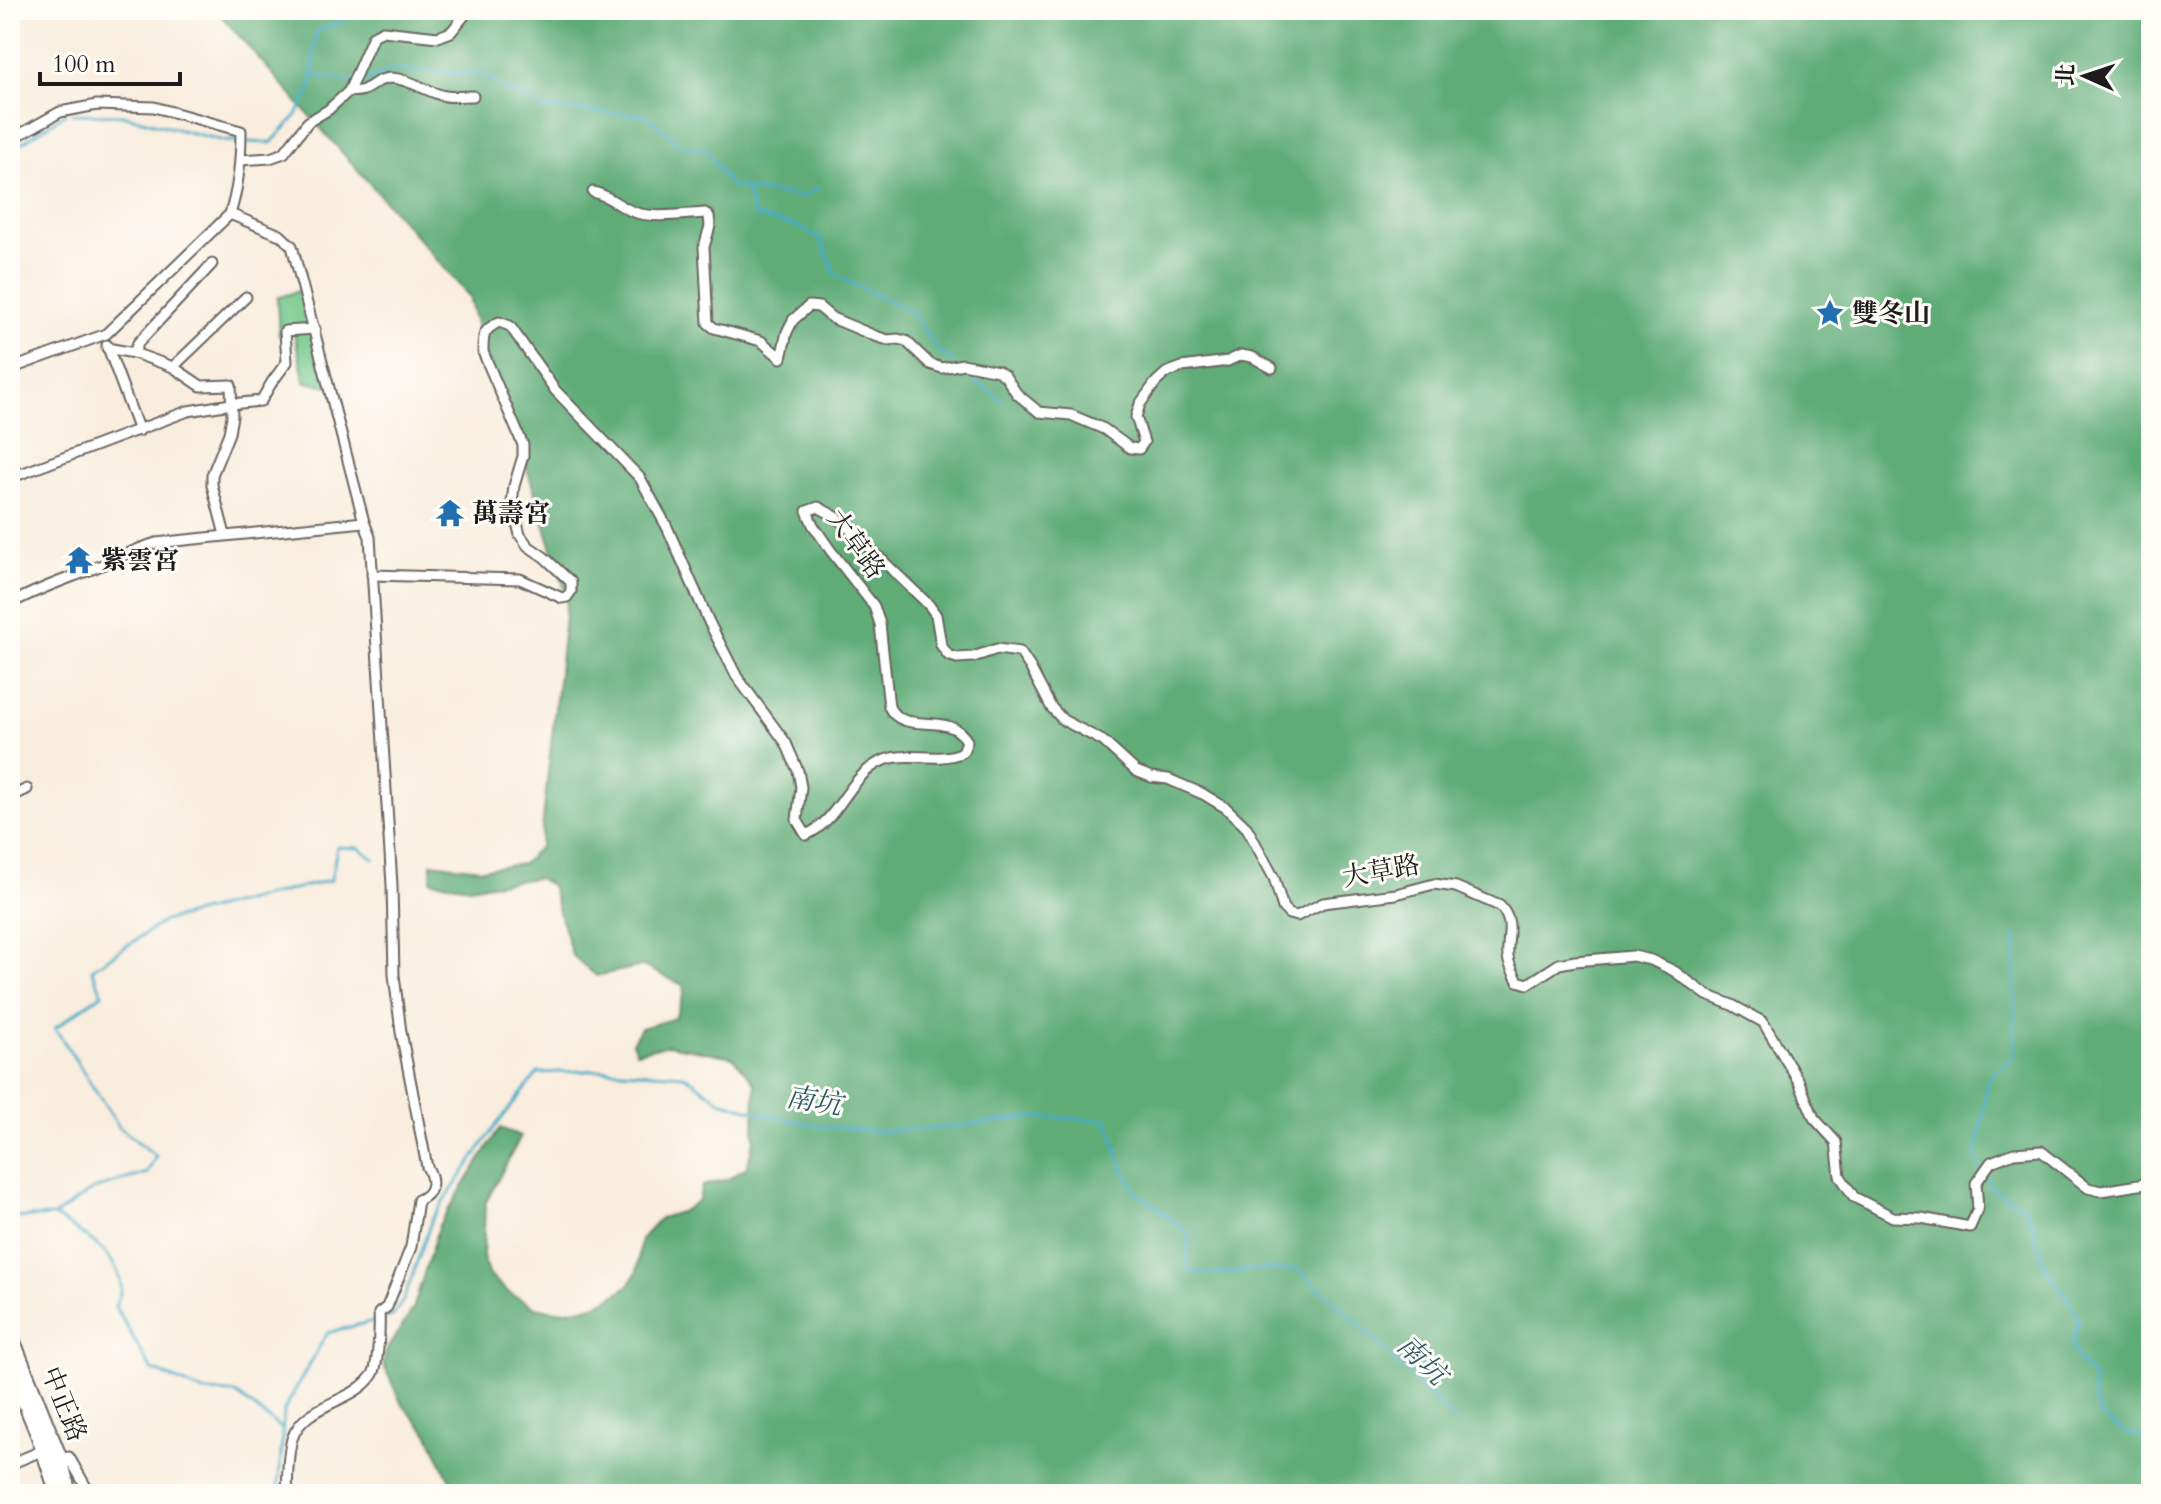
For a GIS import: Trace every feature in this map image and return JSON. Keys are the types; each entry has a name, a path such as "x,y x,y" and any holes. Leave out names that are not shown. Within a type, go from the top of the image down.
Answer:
{"main road":[{"name":"中正路","path":"10,1334 60,1459 69,1494"},
{"name":"中正路","path":"10,1365 58,1494"}],"street":[{"path":"241,160 270,158 284,153 308,122 328,110 351,87 373,36 383,31 438,37 451,32 469,10"},
{"path":"351,87 358,93 391,78 444,96 473,96"},
{"path":"10,140 60,112 97,105 154,107 241,131 237,194 230,214 106,334 10,369"},
{"path":"593,192 602,193 629,211 641,215 705,213 709,216 710,226 704,247 708,323 714,328 761,341 781,358 793,320 809,306 819,307 832,318 875,336 906,341 930,364 998,371 1017,394 1039,412 1071,415 1104,429 1130,448 1139,449 1144,442 1136,417 1140,404 1166,373 1182,367 1228,361 1241,355 1252,357 1272,368"},
{"path":"230,214 280,235 292,246 370,537 392,885 394,975 401,1032 427,1167 432,1176 432,1187 427,1197 418,1200 411,1247 387,1307 379,1313 375,1372 359,1388 306,1418 292,1437 287,1494"},
{"path":"134,353 138,343 212,264"},
{"path":"173,367 246,297"},
{"name":"大草路","path":"372,575 520,579 562,598 571,591 571,582 528,546 520,535 512,503 523,445 483,352 483,337 488,327 499,322 510,326 555,390 640,478 667,527 737,677 786,743 800,779 797,820 806,835 837,809 861,774 882,761 904,757 953,757 963,752 967,741 961,731 946,725 903,722 893,715 889,707 880,624 874,606 809,518 807,511 818,507 838,518 929,605 936,615 941,645 948,655 973,657 997,649 1020,652 1051,707 1063,720 1103,741 1136,771 1168,779 1226,808 1252,836 1274,878 1283,908 1289,914 1297,916 1323,903 1396,894 1434,884 1456,887 1505,911 1510,923 1510,967 1518,981 1528,984 1559,964 1633,956 1651,960 1674,971 1707,995 1763,1022 1799,1082 1814,1118 1836,1142 1840,1176 1854,1197 1893,1217 1921,1218 1970,1227 1978,1209 1976,1183 1991,1162 2014,1153 2041,1151 2088,1188 2101,1191 2151,1183"},
{"path":"10,478 188,411 261,401 287,362 285,331 315,329"},
{"path":"106,334 107,348 139,431"},
{"path":"107,348 134,353 173,367 201,386 231,385 229,433 212,475 225,535"},
{"path":"10,604 145,546 364,522"},
{"path":"10,797 27,789"},
{"path":"10,1464 44,1450"},
{"path":"60,1459 69,1457 90,1494"}],"green space":[{"path":"216,10 2151,10 2151,1494 456,1494 429,1435 401,1403 383,1364 387,1349 413,1309 439,1225 500,1128 521,1136 485,1204 483,1256 488,1274 509,1293 535,1307 557,1311 583,1308 607,1300 629,1285 637,1271 641,1239 661,1218 683,1211 699,1200 702,1186 728,1179 747,1167 754,1140 755,1083 733,1057 668,1045 636,1052 632,1042 641,1028 675,1018 684,994 683,985 643,966 596,976 572,955 551,885 537,878 469,887 431,881 431,863 482,869 522,864 540,847 567,597 523,456 483,352 469,296"},
{"path":"301,290 329,386 305,382 294,333 279,336 277,298"}],"waterway":[{"path":"245,142 271,143 297,115 311,88 316,32 354,15 385,10"},
{"path":"313,76 360,83 395,69 485,75 510,93 544,108 648,116 680,145 706,150 730,185 747,189 754,216 799,227 820,238 836,276 911,311 935,346 953,363"},
{"path":"10,151 65,114"},
{"path":"72,114 122,115 224,141 238,141"},
{"path":"747,189 803,197 819,187"},
{"path":"959,369 1004,402"},
{"path":"282,1429 235,1393 204,1392 151,1369 115,1306 121,1288 113,1264 96,1244 54,1216 94,1189 147,1173 156,1156 119,1127 55,1028 102,994 92,969 164,921 331,880 337,847 359,848 374,859"},
{"path":"1981,1169 1976,1158 1988,1078 2014,1057 2016,935"},
{"name":"南坑","path":"278,1494 284,1410 327,1333 393,1316 404,1299 432,1219 494,1128 538,1073 607,1070 684,1075 721,1101 760,1113 817,1126 875,1131 940,1128 1035,1117 1108,1120 1121,1163 1135,1192 1189,1235 1186,1270 1214,1274 1262,1269 1299,1270 1357,1322 1456,1421"},
{"path":"1985,1175 1992,1188 2025,1208 2045,1268 2079,1319 2072,1346 2093,1379 2094,1401 2103,1418 2123,1431 2151,1441"},
{"path":"10,1218 54,1216"}],"place":[{"name":"雙冬山","path":"1830,313"},
{"name":"萬壽宮","path":"450,513"},
{"name":"紫雲宮","path":"79,560"}]}
